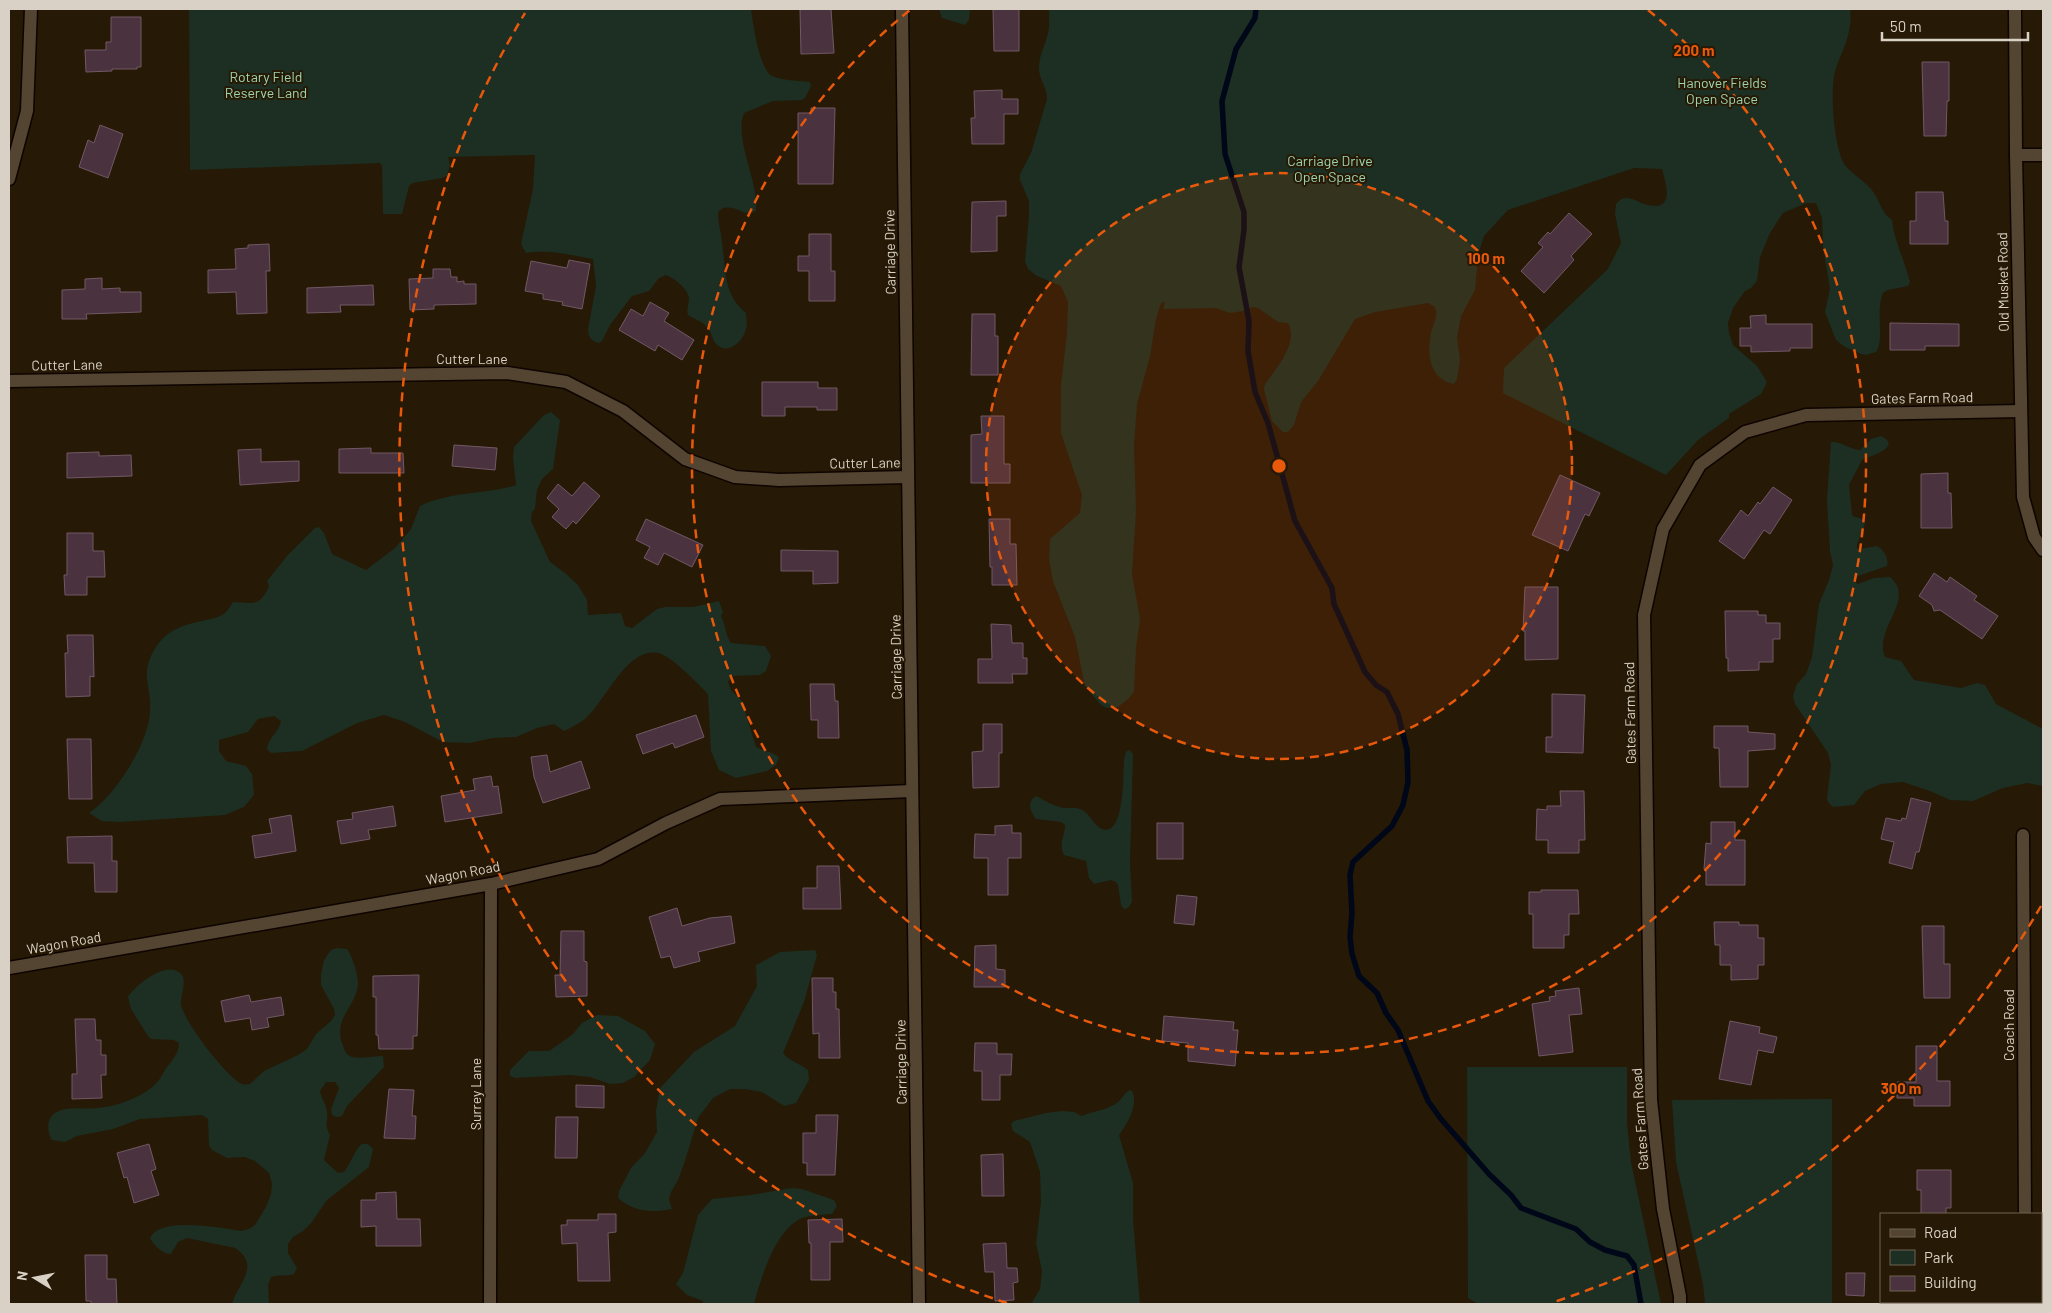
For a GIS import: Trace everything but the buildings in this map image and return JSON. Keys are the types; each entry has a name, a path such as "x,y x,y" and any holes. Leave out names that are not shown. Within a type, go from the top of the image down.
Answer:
{"street":[{"path":"9,178 27,111 31,9"},
{"name":"Carriage Drive","path":"902,9 919,1304"},
{"name":"Old Musket Road","path":"2015,9 2023,497 2034,537 2043,550"},
{"path":"2016,155 2043,155"},
{"name":"Cutter Lane","path":"9,381 507,373 566,382 623,411 686,459 735,477 779,480 908,477"},
{"name":"Gates Farm Road","path":"1680,1304 1662,1209 1651,1100 1644,615 1663,529 1700,465 1745,432 1806,415 2021,411"},
{"name":"Wagon Road","path":"9,968 492,884 598,859 666,823 720,799 912,791"},
{"name":"Coach Road","path":"2023,834 2025,1213"},
{"name":"Surrey Lane","path":"490,1304 492,884"}],"green space":[{"name":"Rotary Field Reserve Land","path":"189,9 751,9 757,45 767,72 772,76 780,78 810,82 811,86 802,100 773,101 744,113 742,130 744,150 755,190 756,211 748,213 733,208 723,208 718,212 729,290 733,298 746,313 747,327 742,338 731,347 722,348 717,345 706,326 688,315 689,298 686,291 677,281 666,275 659,278 649,291 632,296 610,325 602,341 599,343 592,340 588,329 596,286 593,259 551,252 526,253 521,244 533,189 535,155 448,157 450,165 447,176 413,183 409,186 402,214 383,214 382,166 380,163 190,170"},
{"path":"939,9 970,9 969,20 965,25 942,18"},
{"path":"1049,9 1850,9 1849,32 1834,77 1833,102 1837,142 1845,165 1871,189 1882,209 1892,220 1895,236 1910,282 1908,286 1888,290 1883,293 1880,308 1880,340 1876,352 1866,355 1845,347 1836,340 1825,312 1830,289 1823,247 1822,218 1816,203 1806,203 1783,213 1770,233 1760,257 1757,281 1751,288 1745,291 1733,308 1728,323 1733,345 1757,366 1767,382 1761,394 1729,414 1729,418 1698,440 1666,475 1503,393 1504,368 1608,269 1621,243 1615,214 1616,204 1621,199 1626,198 1654,206 1665,202 1667,190 1662,169 1634,168 1508,210 1484,236 1478,255 1475,290 1461,316 1457,338 1460,360 1457,379 1454,384 1439,377 1430,357 1430,341 1436,317 1435,307 1428,303 1375,312 1355,319 1318,381 1301,402 1294,425 1288,432 1283,432 1272,421 1264,389 1265,384 1285,355 1291,339 1288,323 1278,322 1258,308 1253,307 1230,313 1216,308 1163,309 1165,302 1161,303 1156,319 1150,356 1137,404 1134,445 1136,511 1132,574 1140,619 1136,647 1134,692 1118,707 1106,708 1100,704 1085,686 1075,637 1053,581 1049,559 1050,539 1080,513 1082,495 1061,433 1061,385 1067,333 1068,302 1061,286 1037,276 1028,269 1025,261 1029,201 1020,180 1020,174 1031,153 1047,99 1040,76 1039,64 1049,30"},
{"path":"551,412 560,420 553,469 542,479 537,490 535,509 532,512 531,521 550,562 578,585 587,600 588,615 621,613 625,626 632,628 657,609 665,607 693,607 719,601 723,612 721,616 731,643 765,646 771,656 766,671 760,675 732,676 728,682 731,690 742,701 756,747 779,757 776,765 767,771 736,778 719,770 711,751 708,694 670,659 658,653 647,653 636,658 627,666 587,717 564,731 554,724 537,728 516,737 493,738 470,743 443,742 405,722 384,715 357,723 302,751 271,753 267,749 268,745 281,721 274,716 258,719 248,732 219,740 219,751 226,761 246,766 252,774 254,795 244,807 225,815 120,822 102,821 89,813 99,805 119,782 129,768 144,738 150,711 147,668 153,652 163,638 182,627 222,615 233,602 251,603 259,601 269,586 267,581 287,556 315,528 319,527 324,533 332,554 366,570 395,548 411,529 420,506 455,495 516,485 513,458 514,447 544,415"},
{"path":"1881,436 1889,444 1887,448 1862,460 1849,485 1852,515 1862,519 1864,522 1857,548 1877,546 1885,554 1887,560 1887,566 1858,576 1854,581 1858,584 1874,578 1890,577 1897,586 1899,595 1885,636 1883,646 1885,657 1901,661 1914,680 1961,688 1977,683 1985,685 1996,704 2043,729 2043,786 2027,783 2003,788 1973,801 1950,800 1903,782 1881,784 1865,791 1854,805 1833,807 1828,802 1831,765 1828,753 1795,704 1793,696 1797,684 1806,674 1812,657 1819,604 1833,565 1830,551 1827,500 1831,442 1860,450 1871,439"},
{"path":"1129,750 1133,754 1130,862 1132,902 1128,908 1124,909 1121,905 1116,882 1111,880 1094,884 1089,878 1086,861 1064,855 1062,844 1065,825 1061,822 1036,819 1030,804 1036,796 1064,808 1080,809 1102,829 1110,829 1115,824 1119,815 1123,790 1124,760 1126,752"},
{"path":"337,948 347,949 349,952 355,966 358,981 353,1001 345,1014 340,1028 343,1046 345,1051 353,1057 383,1056 384,1067 347,1106 342,1116 332,1115 331,1109 339,1088 335,1082 326,1082 320,1091 326,1108 327,1128 330,1135 324,1160 338,1173 344,1172 360,1146 368,1144 373,1149 369,1167 327,1200 312,1222 293,1237 288,1244 288,1253 297,1268 294,1274 271,1277 268,1285 269,1304 232,1304 247,1268 247,1262 243,1255 235,1248 187,1238 178,1242 171,1254 159,1249 150,1238 156,1231 178,1225 206,1226 241,1231 249,1229 255,1225 266,1207 271,1194 272,1184 269,1173 255,1161 245,1157 227,1158 212,1150 209,1145 208,1119 202,1115 140,1119 113,1129 77,1136 65,1142 52,1140 48,1130 49,1122 55,1113 65,1109 104,1107 125,1102 139,1096 159,1080 176,1054 179,1043 174,1040 151,1039 131,1009 128,997 138,986 153,975 169,970 176,971 182,975 184,982 181,1005 190,1023 217,1061 235,1080 242,1084 250,1084 264,1071 307,1049 316,1034 335,1015 334,1009 321,985 321,975 324,960 331,950"},
{"path":"815,950 817,955 804,1002 783,1053 808,1070 809,1080 796,1103 784,1106 762,1092 745,1089 730,1089 713,1098 698,1118 685,1161 669,1199 672,1209 650,1211 637,1209 624,1203 618,1198 619,1191 631,1168 645,1153 657,1132 656,1111 660,1088 694,1052 735,1026 757,986 756,965 780,952"},
{"path":"597,1015 618,1016 645,1031 655,1044 650,1060 634,1077 623,1083 610,1084 590,1077 570,1075 515,1078 510,1076 510,1070 529,1051 549,1051 572,1035 582,1023"},
{"path":"1467,1067 1627,1067 1627,1123 1631,1162 1661,1304 1478,1304 1468,1298"},
{"path":"1130,1090 1134,1096 1133,1108 1119,1135 1133,1183 1133,1219 1140,1304 1031,1304 1040,1289 1042,1271 1036,1243 1041,1202 1040,1172 1030,1142 1013,1131 1011,1124 1014,1121 1061,1111 1074,1112 1082,1116 1114,1105"},
{"path":"1832,1099 1832,1304 1705,1304 1703,1284 1676,1162 1672,1100"},
{"path":"792,1188 802,1189 834,1200 837,1206 832,1214 805,1217 795,1222 786,1231 771,1254 754,1304 703,1304 703,1301 687,1295 676,1284 683,1273 698,1215 712,1199"}],"waterway":[{"path":"1256,9 1255,18 1236,49 1222,101 1225,154 1244,212 1244,230 1239,267 1249,321 1248,351 1255,392 1268,423 1295,521 1332,588 1334,604 1365,672 1376,685 1387,692 1398,714 1407,750 1408,782 1403,805 1392,826 1353,862 1350,875 1352,913 1350,937 1352,954 1359,976 1377,993 1386,1013 1398,1030 1428,1101 1441,1119 1521,1208 1576,1229 1590,1242 1605,1250 1627,1256 1634,1265 1641,1304"}],"park label":[{"name":"Hanover Fields Open Space","path":"1722,92"},
{"name":"Carriage Drive Open Space","path":"1330,170"}]}
